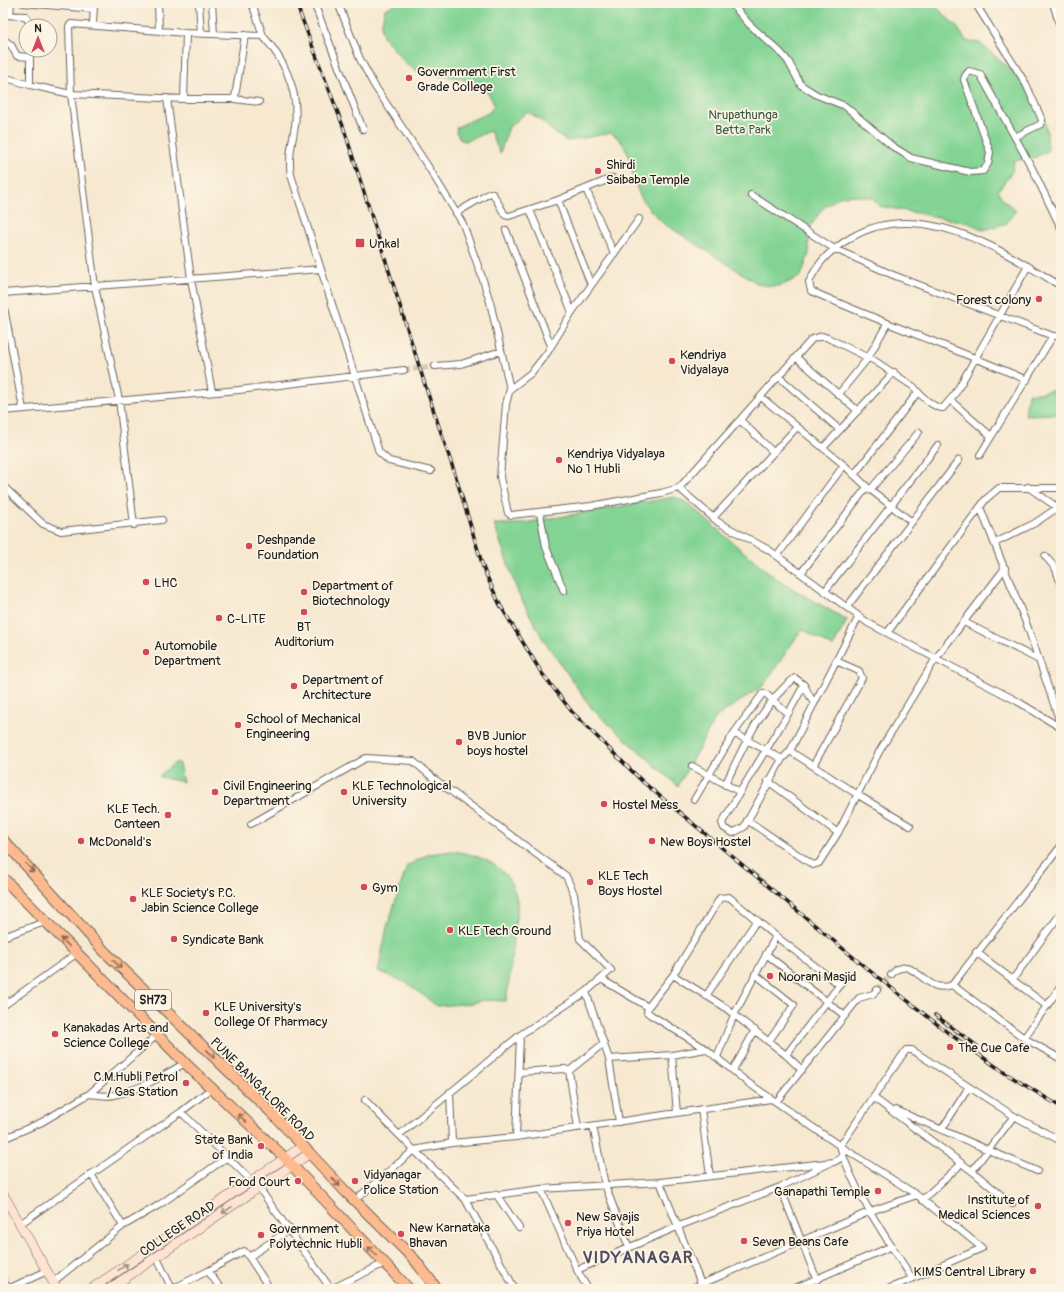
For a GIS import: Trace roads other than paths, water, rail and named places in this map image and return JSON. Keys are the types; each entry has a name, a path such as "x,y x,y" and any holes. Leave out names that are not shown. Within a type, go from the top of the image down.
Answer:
{"main road":[{"name":"PUNE BANGALORE ROAD","path":"3,840 104,951 307,1149 414,1259 437,1289"},
{"name":"SH73","path":"3,878 76,954 185,1063 289,1162 409,1289"},
{"path":"91,1289 251,1181 289,1162 307,1149"},
{"name":"COLLEGE ROAD","path":"109,1289 124,1285 157,1258 259,1188 289,1162"},
{"path":"3,1194 55,1285"}],"street":[{"path":"10,15 11,3"},
{"path":"23,3 94,6 93,25"},
{"path":"158,3 159,31"},
{"path":"199,3 200,34"},
{"path":"212,3 214,34"},
{"path":"252,3 263,36 276,51 293,86 295,124 290,168 320,269 381,455 389,461 431,471"},
{"path":"314,3 363,129"},
{"path":"338,3 360,60 374,85 463,224 486,288 510,389 506,404 500,456 500,477 508,512 511,516 540,513 661,493 679,488 780,377 812,339 822,336 894,372 939,408 943,408 950,400 1028,266"},
{"path":"731,3 749,24 788,61 801,85 817,96 845,106 892,146 911,158 970,172 983,171 988,164 990,152 964,80 964,76 969,71 980,74 1032,168 1061,228"},
{"path":"986,3 977,6 1026,84 1042,120 1041,124 1015,137"},
{"path":"1053,3 1061,30"},
{"path":"3,15 26,16 27,18"},
{"path":"134,525 119,400 95,287 71,94 69,25 93,25 200,34 263,36"},
{"path":"184,99 186,33"},
{"path":"234,98 245,35"},
{"path":"3,39 12,45 18,56"},
{"path":"30,58 30,85"},
{"path":"3,77 30,85 71,94 184,99 234,98 259,102"},
{"path":"167,98 191,280 212,392"},
{"path":"456,213 490,192 493,194 506,216 530,210 558,200 612,178"},
{"path":"586,189 614,254"},
{"path":"751,195 833,248 894,275 999,316 1053,336 1061,336"},
{"path":"558,200 591,285"},
{"path":"530,210 572,312"},
{"path":"510,389 531,373 638,219"},
{"path":"1027,380 887,324 809,289 811,279 822,260 833,248 870,228 896,224 926,223 966,234 1028,266 1061,286"},
{"path":"506,230 551,346"},
{"path":"3,293 191,280 320,269"},
{"path":"3,302 23,409"},
{"path":"838,395 868,358 887,324"},
{"path":"980,455 1053,336"},
{"path":"435,366 461,364 501,351"},
{"path":"796,358 858,411"},
{"path":"3,411 212,392 404,370"},
{"path":"823,448 894,372"},
{"path":"780,377 840,430"},
{"path":"854,475 918,392"},
{"path":"761,397 844,465 891,507 912,522"},
{"path":"950,400 992,436"},
{"path":"740,420 774,452"},
{"path":"713,518 797,427"},
{"path":"801,573 869,488 919,432"},
{"path":"825,591 938,445"},
{"path":"847,607 959,460"},
{"path":"776,556 844,465"},
{"path":"3,486 37,519 51,528 62,531 134,525 162,520"},
{"path":"1028,487 1059,509"},
{"path":"679,488 713,518 776,556 859,616 887,633 1017,701 1061,726"},
{"path":"887,633 986,499 999,488 1061,488"},
{"path":"995,543 1059,509 1061,499"},
{"path":"980,507 1005,568 1039,660 1061,726"},
{"path":"540,513 546,547 564,591"},
{"path":"1045,556 1061,573"},
{"path":"747,820 815,865 821,861 838,833 879,752 936,658 1005,568"},
{"path":"1056,568 1061,585"},
{"path":"804,685 722,825 724,828 733,833 744,827 768,781 782,759 790,751 859,616"},
{"path":"964,622 1039,660"},
{"path":"813,766 862,678 859,670 836,661"},
{"path":"725,785 747,740 772,700 795,678 804,685 814,704"},
{"path":"694,800 734,733 762,693 766,693 788,714"},
{"path":"734,733 782,759"},
{"path":"790,751 858,795 910,826"},
{"path":"251,824 366,758 413,761 433,778 566,876 574,894 580,939 611,970 586,992 520,1035 399,1136"},
{"path":"692,766 707,776 740,792"},
{"path":"768,781 838,833"},
{"path":"890,975 897,969 906,967 933,985 947,987 952,985 976,952 1061,846"},
{"path":"840,985 776,936 729,897 720,898 673,975 648,1007 647,1012 706,1048 774,1101 840,1146 917,1195 982,1248 888,1289"},
{"path":"1013,980 1061,913"},
{"path":"706,996 756,920"},
{"path":"3,937 45,922"},
{"path":"717,1057 734,1015 776,936"},
{"path":"976,952 1047,1006"},
{"path":"3,1006 76,954"},
{"path":"766,954 845,1016"},
{"path":"755,974 794,1005 769,1041"},
{"path":"673,975 755,1030 802,1070"},
{"path":"786,1055 847,975"},
{"path":"601,979 648,1007"},
{"path":"952,985 1024,1038 1061,1059"},
{"path":"1024,1038 1061,986"},
{"path":"355,1200 414,1150 452,1143 516,1137 593,1126 700,1109 774,1101 802,1070 859,998 872,994 877,990"},
{"path":"586,992 609,1059 619,1122"},
{"path":"733,1070 755,1030"},
{"path":"3,1139 42,1122 89,1094 157,1035"},
{"path":"516,1137 520,1035"},
{"path":"519,1072 569,1070 604,1043"},
{"path":"609,1059 672,1055 706,1048"},
{"path":"840,1146 906,1050 912,1050 1014,1116 1061,1141"},
{"path":"672,1055 676,1113"},
{"path":"89,1094 106,1096 120,1093 161,1078 185,1063"},
{"path":"569,1070 578,1128"},
{"path":"942,1129 969,1087"},
{"path":"20,1224 181,1112 212,1088"},
{"path":"450,1092 452,1143"},
{"path":"874,1098 887,1106 972,1171 1012,1204"},
{"path":"365,1100 399,1136 465,1199 515,1289"},
{"path":"887,1106 1037,1171"},
{"path":"700,1109 710,1176"},
{"path":"181,1112 226,1158 259,1188 331,1288 385,1263"},
{"path":"972,1171 1014,1116"},
{"path":"593,1126 605,1185 629,1248"},
{"path":"840,1146 843,1157 871,1211 912,1278"},
{"path":"577,1270 679,1226 780,1187 843,1157"},
{"path":"55,1285 123,1226 159,1205 226,1158"},
{"path":"465,1199 542,1189 660,1182 834,1162"},
{"path":"922,1200 958,1167"},
{"path":"91,1174 123,1226"},
{"path":"660,1182 679,1226 701,1284"},
{"path":"780,1187 817,1280"},
{"path":"542,1189 577,1270 588,1289"},
{"path":"496,1194 519,1228"},
{"path":"690,1289 871,1211 917,1195"},
{"path":"249,1257 290,1230"},
{"path":"793,1289 817,1280 892,1246"},
{"path":"157,1258 172,1289 208,1271 240,1252 246,1252 270,1289"},
{"path":"3,1280 8,1289 47,1271"},
{"path":"208,1271 220,1289"}],"waterway":[{"path":"365,1289 370,1287"}],"tunnel":[{"path":"404,370 435,366"},
{"path":"877,990 891,975"}],"railway":[{"path":"296,3 343,126 427,391 455,474 484,570 500,605 541,672 572,712 643,782 865,967 947,1032 1005,1073 1061,1107"},
{"path":"935,1015 977,1046"}],"place":[{"name":"Government First Grade College","path":"409,78"},
{"name":"Shirdi Saibaba Temple","path":"598,171"},
{"name":"Unkal","path":"360,243"},
{"name":"Forest colony","path":"1039,299"},
{"name":"Kendriya Vidyalaya","path":"672,361"},
{"name":"Kendriya Vidyalaya No 1 Hubli","path":"559,460"},
{"name":"Deshpande Foundation","path":"249,546"},
{"name":"LHC","path":"146,582"},
{"name":"Department of Biotechnology","path":"304,592"},
{"name":"BT Auditorium","path":"304,612"},
{"name":"C-LITE","path":"219,618"},
{"name":"Automobile Department","path":"146,652"},
{"name":"Department of Architecture","path":"294,686"},
{"name":"School of Mechanical Engineering","path":"238,725"},
{"name":"BVB Junior boys hostel","path":"459,742"},
{"name":"Civil Engineering Department","path":"215,792"},
{"name":"KLE Technological University","path":"344,792"},
{"name":"Hostel Mess","path":"604,804"},
{"name":"KLE Tech. Canteen","path":"168,815"},
{"name":"McDonald's","path":"81,841"},
{"name":"New Boys Hostel","path":"652,841"},
{"name":"KLE Tech Boys Hostel","path":"590,882"},
{"name":"Gym","path":"364,887"},
{"name":"KLE Society's P.C. Jabin Science College","path":"133,899"},
{"name":"KLE Tech Ground","path":"450,930"},
{"name":"Syndicate Bank","path":"174,939"},
{"name":"Noorani Masjid","path":"770,976"},
{"name":"KLE University's College Of Pharmacy","path":"206,1013"},
{"name":"Kanakadas Arts and Science College","path":"55,1034"},
{"name":"The Cue Cafe","path":"950,1047"},
{"name":"C.M.Hubli Petrol / Gas Station","path":"186,1083"},
{"name":"State Bank of India","path":"261,1146"},
{"name":"Food Court","path":"298,1181"},
{"name":"Vidyanagar Police Station","path":"355,1181"},
{"name":"Ganapathi Temple","path":"878,1191"},
{"name":"Institute of Medical Sciences","path":"1038,1206"},
{"name":"New Savajis Priya Hotel","path":"568,1223"},
{"name":"New Karnataka Bhavan","path":"401,1234"},
{"name":"Government Polytechnic Hubli","path":"261,1235"},
{"name":"Seven Beans Cafe","path":"744,1241"},
{"name":"KIMS Central Library","path":"1033,1271"}],"district":[{"name":"VIDYANAGAR","path":"638,1257"}],"park label":[{"name":"Nrupathunga Betta Park","path":"743,122"}]}
